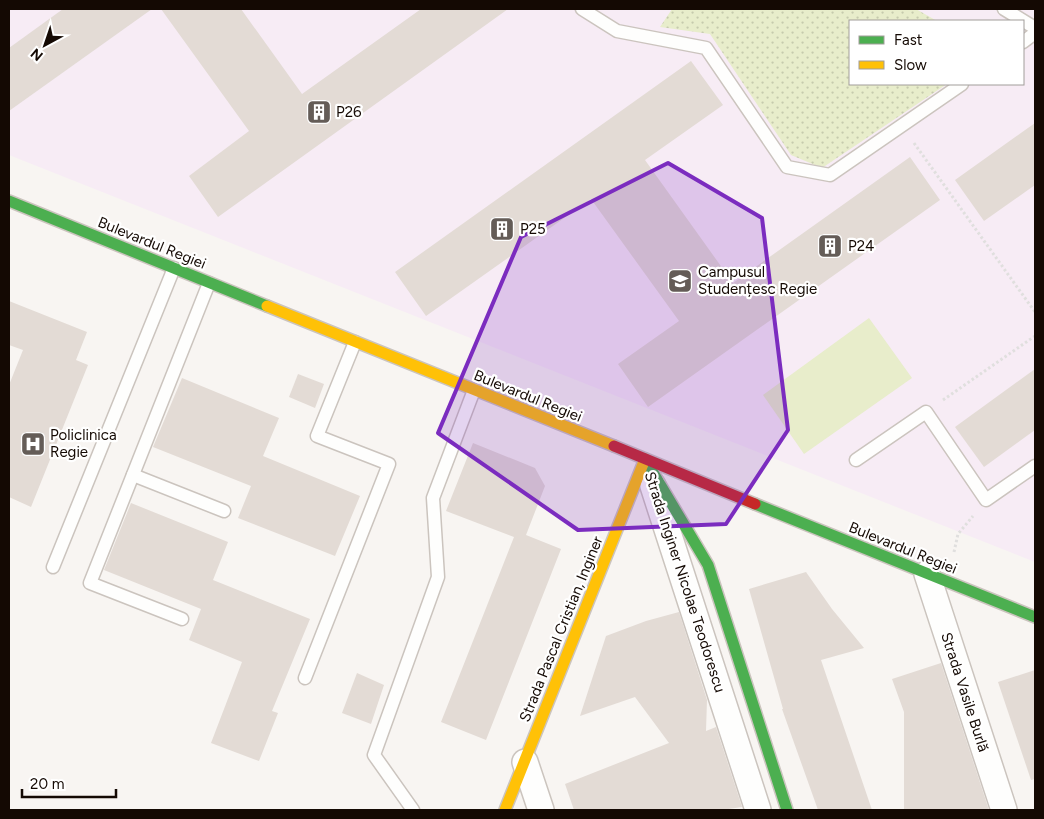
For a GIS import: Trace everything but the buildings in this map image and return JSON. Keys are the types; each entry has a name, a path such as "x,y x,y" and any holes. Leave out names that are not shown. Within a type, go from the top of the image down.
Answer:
{"street":[{"name":"Bulevardul Regiei","path":"9,201 1035,618"},
{"name":"Strada Pascal Cristian, Inginer","path":"505,810 645,459"},
{"name":"Strada Inginer Nicolae Teodorescu","path":"645,459 758,810"},
{"name":"Strada Inginer Nicolae Teodorescu","path":"645,459 708,565 787,810"},
{"name":"Strada Vasile Burlă","path":"937,578 1004,810"},
{"path":"525,762 541,810"}],"lane":[{"path":"582,9 617,31 706,48 787,167 830,175 961,85"},
{"path":"1004,9 1022,20"},
{"path":"1024,21 1035,28"},
{"path":"1024,41 1035,33"},
{"path":"53,567 174,268"},
{"path":"182,619 90,583 209,282"},
{"path":"305,678 389,464 317,436 355,342"},
{"path":"413,810 374,755 438,577 433,498 474,390"},
{"path":"856,460 926,412 986,500 1035,466"},
{"path":"133,475 224,511"}],"path":[{"path":"902,126 1035,312"},
{"path":"926,412 1035,336"},
{"path":"937,578 958,534 986,500"}],"highlighted area":[{"path":"668,163 762,218 788,430 726,524 578,530 438,433 521,237"}],"shaded area":[{"name":"Campusul Studențesc Regie","path":"9,9 1035,9 1035,562 9,155"}],"green space":[{"path":"672,9 916,9 935,20 849,20 849,85 946,85 822,168 791,155 710,34 660,27"},
{"path":"869,318 912,378 804,454 763,395"}],"traffic: fast":[{"path":"9,201 267,306"},
{"path":"645,459 708,565 787,810"},
{"path":"755,504 1035,617"}],"traffic: slow":[{"path":"267,306 614,446"},
{"path":"505,810 645,459"}],"traffic: jam":[{"path":"614,446 755,504"}],"place":[{"name":"P26","path":"319,112"},
{"name":"P25","path":"502,229"},
{"name":"P24","path":"830,246"},
{"name":"Campusul Studențesc Regie","path":"680,281"},
{"name":"Policlinica Regie","path":"33,444"}]}
